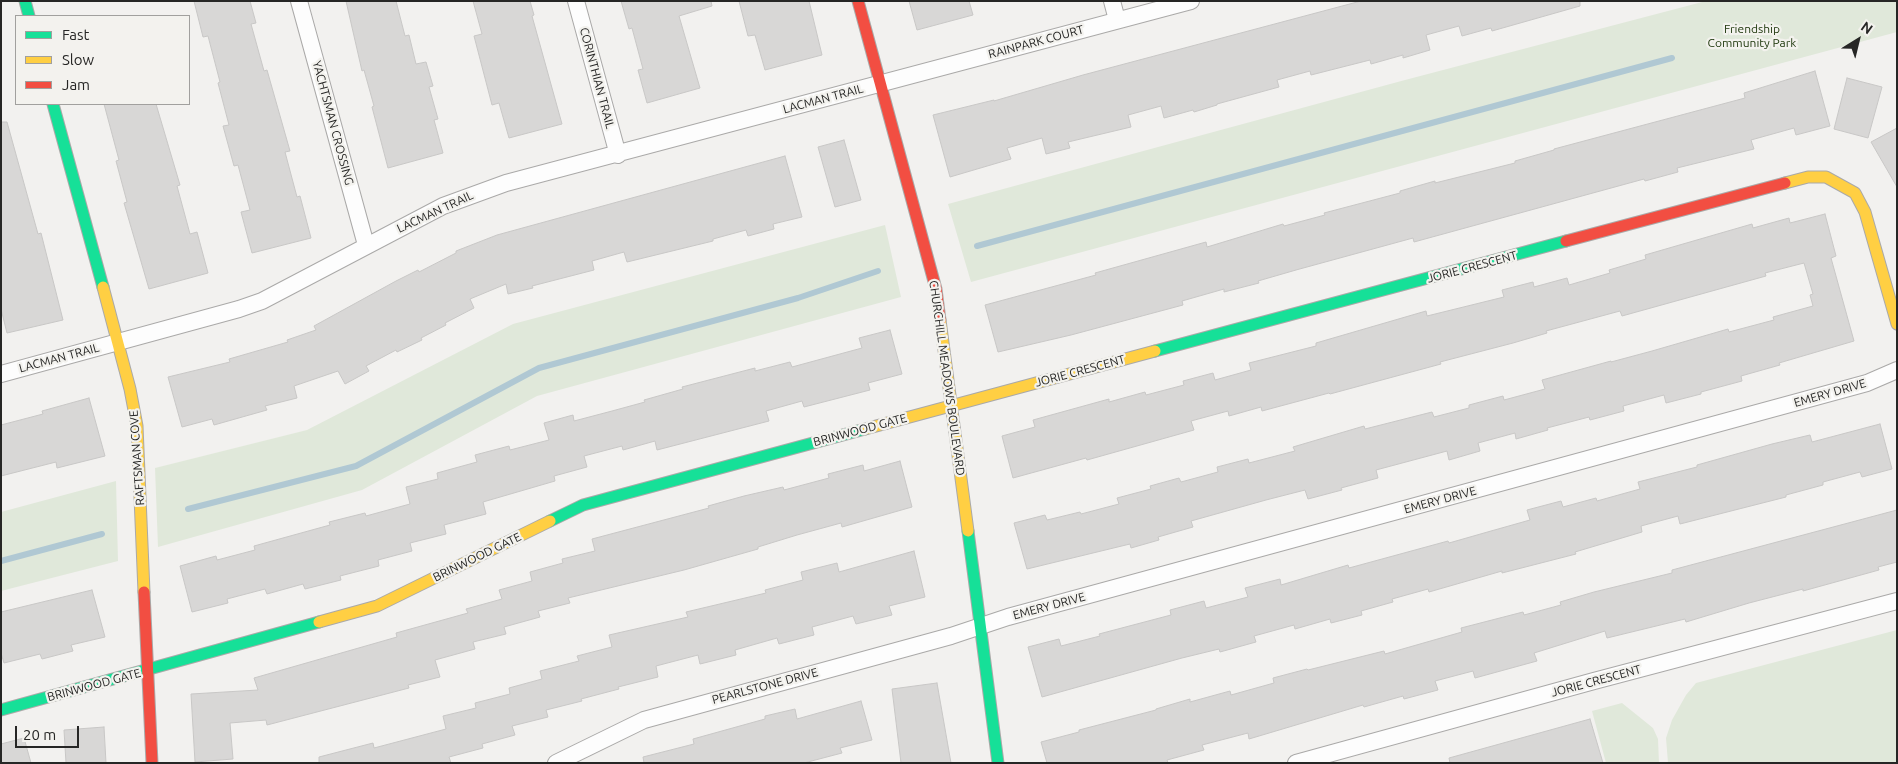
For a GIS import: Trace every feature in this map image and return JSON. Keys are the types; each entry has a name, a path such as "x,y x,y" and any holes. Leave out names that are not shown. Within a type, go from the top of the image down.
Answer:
{"street":[{"path":"25,1 30,15"},
{"name":"YACHTSMAN CROSSING","path":"299,1 366,246"},
{"name":"CORINTHIAN TRAIL","path":"576,1 618,155"},
{"name":"CHURCHILL MEADOWS BOULEVARD","path":"858,1 936,289 998,763"},
{"path":"1112,1 1117,20"},
{"name":"RAINPARK COURT","path":"881,83 1191,1"},
{"name":"LACMAN TRAIL","path":"1,374 239,309 262,301 443,206 506,183 618,155 881,83"},
{"name":"RAFTSMAN COVE","path":"53,105 118,341 137,426 144,546 147,671 152,763"},
{"name":"JORIE CRESCENT","path":"952,405 1808,177 1826,176 1855,193 1865,212 1897,324"},
{"name":"EMERY DRIVE","path":"981,626 1867,384 1897,370"},
{"name":"BRINWOOD GATE","path":"1,710 377,606 583,505 952,405"},
{"name":"JORIE CRESCENT","path":"1296,763 1603,678 1897,601"},
{"name":"PEARLSTONE DRIVE","path":"556,763 644,720 981,626"}],"green space":[{"name":"Friendship Community Park","path":"1706,1 1897,1 1897,32 971,282 948,204 1405,80"},
{"path":"885,225 901,297 537,396 362,490 158,547 155,468 307,430 513,324"},
{"path":"116,481 118,561 1,591 1,512"},
{"path":"1897,630 1897,763 1668,763 1666,738 1672,720 1686,695 1696,683"},
{"path":"1622,703 1653,728 1658,739 1659,763 1606,763 1592,711"}],"building":[{"path":"194,1 250,1 256,23 251,24 264,71 267,70 290,151 285,152 297,197 300,196 311,238 252,253 241,212 250,210 238,165 234,166 223,126 229,125 208,36 203,37"},
{"path":"346,1 396,1 405,36 409,35 416,64 426,62 433,86 429,87 438,119 434,120 443,153 388,168 372,107 374,106 364,70 362,71"},
{"path":"473,1 530,1 534,15 532,16 562,124 509,138 499,103 492,105 474,36 482,34"},
{"path":"621,1 711,1 712,6 679,16 700,88 647,103 638,70 643,69 632,28 629,29"},
{"path":"739,1 809,1 822,55 765,70 755,35 748,36"},
{"path":"909,1 969,1 973,15 917,30"},
{"path":"1361,1 1580,1 1580,6 1492,31 1491,28 1462,36 1459,26 1426,35 1430,50 1403,58 1403,55 1371,64 1370,60 1311,75 1310,71 1277,80 1279,87 1194,112 1193,110 1164,118 1161,106 1128,115 1131,127 1068,142 1070,148 1046,154 1042,138 1007,148 1011,159 950,177 933,115 994,101 1083,75"},
{"path":"1815,71 1830,126 1796,135 1794,128 1751,140 1754,149 1677,168 1678,172 1645,181 1644,179 1414,242 1413,238 1258,281 1259,283 1224,292 1224,289 1182,301 1183,305 998,352 985,305 1096,275 1095,273 1206,242 1207,247 1283,224 1284,226 1325,215 1324,213 1400,193 1400,191 1435,181 1435,183 1515,163 1515,161 1554,149 1745,98 1744,93"},
{"path":"1847,78 1882,87 1868,138 1834,129"},
{"path":"104,105 156,105 180,185 177,186 190,234 197,232 208,273 149,289 124,203 127,202 116,161 119,160"},
{"path":"1,122 7,122 38,234 41,233 63,320 7,333 1,309"},
{"path":"1897,128 1897,187 1871,142"},
{"path":"844,140 861,200 835,207 818,147"},
{"path":"785,156 802,217 773,224 774,229 748,236 746,230 713,239 713,241 627,262 624,252 592,261 594,270 508,294 506,284 470,299 474,308 445,323 446,325 421,338 422,340 397,352 396,350 366,366 369,371 345,384 338,371 294,386 297,398 265,406 267,410 214,425 212,419 182,427 168,377 230,362 229,359 288,342 287,340 316,330 314,326 396,281 418,270 419,272 456,253 456,251 497,235"},
{"path":"1825,214 1836,256 1831,258 1854,341 1741,376 1742,381 1701,392 1701,394 1666,403 1664,395 1623,406 1624,411 1590,420 1589,417 1547,428 1548,430 1516,439 1515,433 1478,443 1480,451 1449,460 1447,451 1376,470 1378,478 1341,488 1342,490 1308,499 1305,490 1191,521 1193,527 1158,537 1159,540 1131,548 1130,544 1027,569 1014,523 1045,515 1047,520 1080,512 1081,514 1119,504 1117,498 1151,489 1150,486 1179,478 1181,482 1218,472 1217,467 1248,459 1249,463 1295,451 1293,447 1364,426 1365,429 1432,412 1434,417 1469,408 1469,405 1503,396 1504,400 1545,389 1542,380 1728,329 1729,332 1774,320 1773,317 1813,306 1810,295 1813,294 1804,263 1765,273 1766,276 1622,316 1620,311 1546,331 1547,333 1513,343 1440,362 1441,364 1330,394 1262,411 1261,407 1229,416 1228,411 1191,421 1194,430 1087,460 1086,458 1013,478 1002,436 1035,427 1033,420 1109,399 1109,402 1145,392 1146,395 1184,385 1183,381 1213,373 1215,380 1251,370 1249,363 1316,346 1316,343 1426,311 1427,316 1504,297 1502,290 1533,282 1534,287 1567,278 1569,285 1610,273 1609,270 1646,259 1645,255 1752,224 1753,228 1789,218 1790,223"},
{"path":"890,330 902,374 868,383 870,390 804,407 802,401 766,411 769,421 657,450 655,441 623,450 622,446 584,456 587,467 554,476 555,481 483,502 486,514 444,525 446,534 410,543 412,551 378,560 379,566 340,576 341,580 305,589 303,584 267,594 265,589 227,599 228,603 192,612 180,566 216,556 217,560 255,550 254,546 330,525 329,522 365,513 366,516 410,504 406,487 438,479 437,473 477,462 475,455 509,446 510,450 549,440 544,423 573,415 574,421 645,402 644,400 683,389 682,387 755,368 755,371 790,362 792,367 862,348 859,338"},
{"path":"89,398 105,456 57,468 56,462 1,476 1,425 43,414 42,411"},
{"path":"1880,424 1892,469 1862,477 1860,472 1823,482 1823,485 1786,495 1786,497 1680,524 1678,516 1641,526 1642,532 1575,552 1576,554 1502,573 1502,571 1429,592 1428,589 1392,599 1393,602 1361,611 1362,615 1331,623 1330,619 1295,629 1294,625 1254,636 1256,642 1220,652 1219,649 1182,658 1042,697 1028,647 1059,639 1061,646 1171,615 1170,610 1204,601 1206,608 1248,597 1245,588 1280,579 1281,585 1348,565 1349,568 1448,541 1449,543 1530,520 1527,510 1561,501 1563,507 1596,498 1597,501 1640,489 1638,482 1697,467 1697,465 1772,444 1810,435 1812,442"},
{"path":"900,461 912,507 842,527 841,523 684,570 568,598 570,603 538,611 540,617 504,627 506,634 473,642 475,649 435,660 440,677 408,685 409,688 267,725 266,720 230,723 233,759 195,762 191,694 258,690 254,678 397,637 396,633 468,613 466,609 502,599 499,590 532,581 530,572 563,563 562,559 595,551 592,539 709,508 708,506 744,496 783,487 784,490 829,478 828,474 863,465 864,471"},
{"path":"1897,510 1897,562 1878,567 1879,570 1803,591 1803,589 1749,603 1686,622 1685,619 1607,638 1605,631 1534,653 1537,661 1475,678 1473,671 1435,681 1438,690 1404,699 1403,696 1364,707 1363,705 1249,739 1248,733 1202,745 1204,750 1167,760 1168,763 1047,763 1041,742 1190,699 1190,702 1230,691 1231,695 1274,683 1273,678 1307,669 1384,651 1385,654 1462,632 1461,628 1523,612 1524,615 1561,605 1560,602 1594,592 1672,573 1672,570"},
{"path":"914,551 925,597 889,606 892,615 856,624 853,616 812,627 814,635 779,644 777,638 735,650 736,655 700,664 698,655 656,666 658,677 618,687 619,689 581,699 582,701 546,710 548,717 512,726 515,735 482,744 483,748 449,757 451,763 319,763 319,757 373,743 374,748 446,729 443,716 476,708 475,703 510,694 509,688 542,679 540,671 579,661 577,656 612,647 609,635 688,617 686,612 766,593 765,590 803,580 801,572 837,563 839,572"},
{"path":"92,590 105,637 71,645 73,651 42,659 40,654 4,663 1,653 1,612"},
{"path":"937,683 951,763 901,763 892,689"},
{"path":"861,701 872,740 840,748 842,753 804,763 644,763 643,757 694,744 693,739 765,719 765,716 795,709 797,719"},
{"path":"1590,719 1603,763 1450,763 1449,758"},
{"path":"104,727 106,763 66,763 64,730"},
{"path":"24,738 31,763 1,763 1,744"}],"waterway":[{"path":"977,246 1672,58"},
{"path":"188,509 356,466 539,368 798,298 878,271"},
{"path":"1,561 102,534"}],"traffic: fast":[{"path":"25,1 29,15"},
{"path":"53,105 103,287"},
{"path":"1155,351 1566,241"},
{"path":"550,521 583,505 865,429"},
{"path":"968,531 998,763"},
{"path":"1,710 319,622"}],"traffic: slow":[{"path":"1785,183 1808,177 1826,177 1855,193 1865,212 1897,324"},
{"path":"103,287 130,389 137,426 144,592"},
{"path":"940,320 968,531"},
{"path":"865,429 1155,351"},
{"path":"319,622 377,606 550,521"}],"traffic: jam":[{"path":"858,1 936,289 940,320"},
{"path":"1566,241 1785,183"},
{"path":"144,592 152,763"}]}
